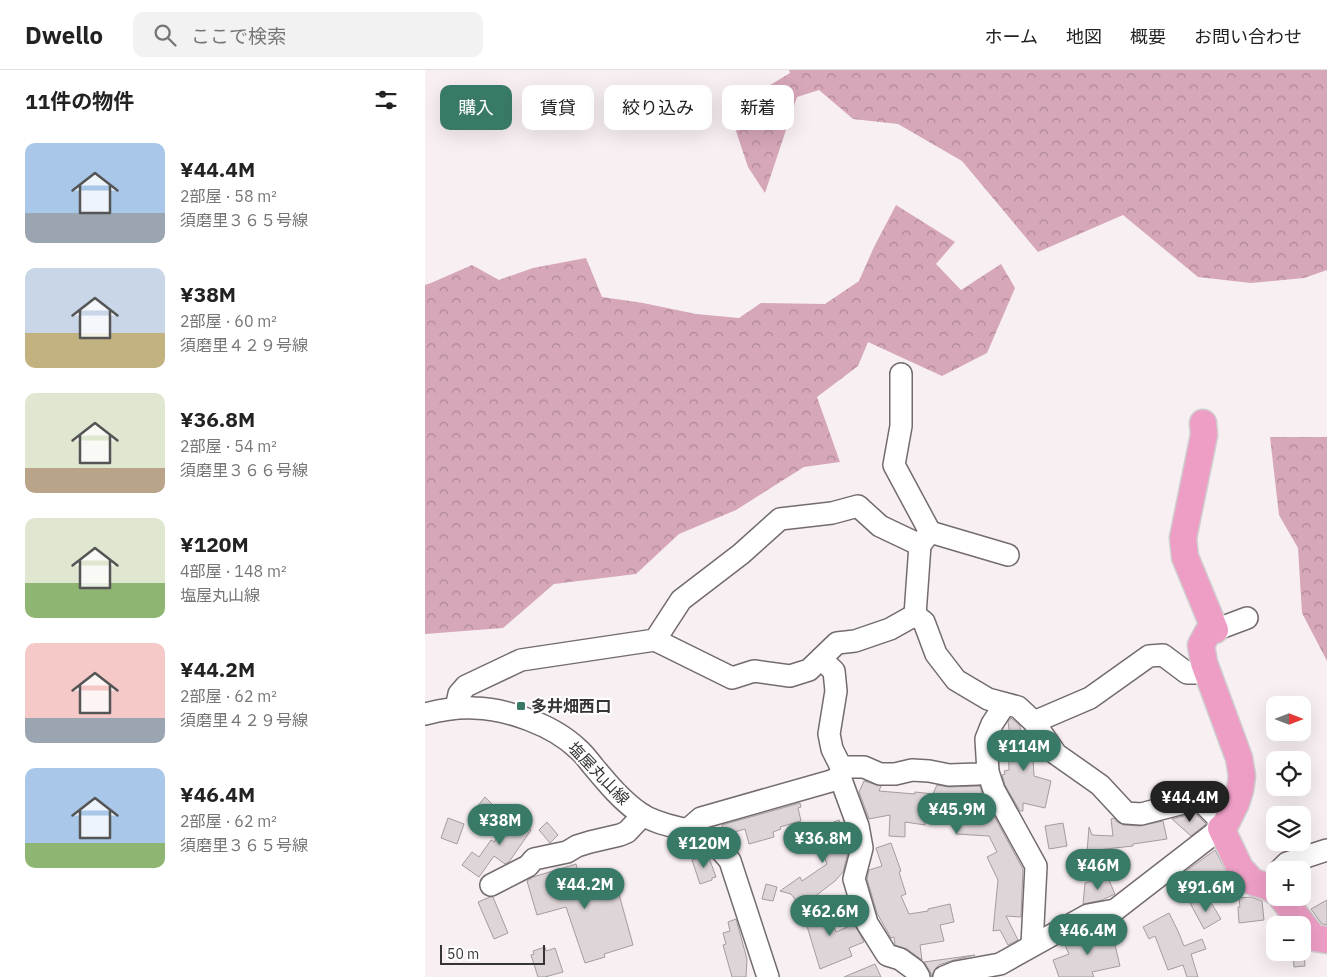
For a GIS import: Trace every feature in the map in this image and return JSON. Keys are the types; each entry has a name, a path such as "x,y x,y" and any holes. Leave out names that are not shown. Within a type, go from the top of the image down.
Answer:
{"main road":[{"path":"1203,423 1204,435 1183,538 1185,556 1215,630 1207,632 1201,645 1204,663 1239,758 1242,776 1236,803 1223,826 1240,868 1253,882 1266,884"},
{"path":"1291,906 1314,938 1327,940"}],"street":[{"path":"901,374 901,426 894,465 925,539 915,615"},
{"path":"655,640 681,600 741,554 780,519 832,513 858,506 880,526 925,539 1008,555"},
{"path":"456,708 459,694 466,686 521,660 655,640 732,678 754,671 790,676 809,670 837,643 855,641 890,629 915,615"},
{"path":"915,615 924,622 936,654 956,680 988,699 1018,707 1034,722 1056,754 1100,785 1126,813 1141,814 1199,799 1223,826 1115,910 1088,915 1032,945 1001,970 955,972 944,977"},
{"path":"1215,630 1247,618"},
{"path":"1034,722 1091,698 1149,656 1163,655 1187,673 1195,674 1206,670"},
{"path":"821,659 834,671 836,691 829,734 832,749 858,826 861,848 854,879 867,923 887,955 900,959 915,970 919,977"},
{"path":"1005,704 992,724 987,739 988,772 994,790 1036,866 1032,945"},
{"name":"塩屋丸山線","path":"425,714 456,708 491,709 530,720 564,737 579,749 620,798 643,815 657,822 700,834 719,848 730,861 768,977"},
{"path":"686,831 701,818 831,781 841,772 864,768 880,774 895,774 912,770 949,775 988,772"},
{"path":"491,885 527,866 534,859 567,852 577,846 627,832 643,815"},
{"path":"1293,861 1327,850"}],"green space":[{"path":"789,70 1327,70 1327,270 1304,278 1251,283 1198,277 1123,215 1038,252 962,161 898,124 853,119 819,90 797,97 794,106 794,85 770,85 790,73"},
{"path":"786,130 765,193 748,167 736,131"},
{"path":"896,205 955,242 936,264 961,290 1001,264 1015,288 987,353 942,376 868,342 858,366 817,397 840,462 804,467 736,510 679,534 636,574 554,584 503,628 425,634 425,285 472,265 499,280 533,268 586,258 602,297 696,314 739,318 761,303 825,304 859,281"},
{"path":"1270,437 1327,437 1327,661 1302,613 1298,548 1279,515"}],"building":[{"path":"1011,718 1020,726 1021,735 1028,735 1032,742 1034,776 1051,781 1045,808 1023,803 1023,811 1020,811 1005,785 1002,775 1005,774 1004,771 1009,770 1008,736 1010,736 1008,722"},
{"path":"864,781 881,786 879,791 915,794 915,792 933,794 937,785 949,787 980,786 983,796 1023,869 1021,917 1006,916 1018,940 1008,945 1000,930 993,931 998,880 987,857 997,852 989,836 956,834 955,813 926,811 925,825 905,822 905,837 889,836 890,815 869,819 859,792"},
{"path":"485,797 494,806 485,816 476,808"},
{"path":"800,803 801,807 798,808 801,821 780,827 781,829 773,832 774,837 749,844 745,829 724,835 722,825"},
{"path":"509,811 531,830 509,862 505,864 494,856 479,877 462,865 472,852 479,857 491,840 494,842 506,825 502,821"},
{"path":"1195,813 1206,824 1191,836 1172,819"},
{"path":"448,818 464,824 457,844 441,838"},
{"path":"1114,818 1117,822 1124,825 1140,826 1163,821 1167,839 1133,844 1133,846 1097,850 1101,863 1086,865 1089,827 1092,835 1113,836 1111,819"},
{"path":"839,820 842,829 845,828 849,848 843,872 835,881 801,907 791,894 780,891 800,877 802,881 827,864 814,830"},
{"path":"547,822 558,835 550,843 539,830"},
{"path":"1063,823 1067,846 1049,849 1045,826"},
{"path":"891,843 901,871 899,872 906,894 901,896 909,914 928,911 928,909 950,904 954,922 940,925 944,941 920,945 922,960 907,949 895,945 894,937 891,938 877,913 867,879 869,870 882,866 876,848"},
{"path":"1215,850 1230,879 1197,898 1182,874"},
{"path":"708,855 716,877 700,884 692,860"},
{"path":"576,864 582,884 614,876 633,945 604,954 605,957 585,963 566,907 537,915 527,881 533,877"},
{"path":"1106,877 1115,894 1102,900 1083,904 1085,883"},
{"path":"766,884 777,887 773,901 762,899"},
{"path":"493,897 508,933 494,939 478,902"},
{"path":"1251,897 1262,901 1264,920 1239,923 1239,898"},
{"path":"1327,900 1327,925 1322,924 1311,909"},
{"path":"1210,901 1221,919 1204,929 1190,903"},
{"path":"827,905 836,932 854,924 864,942 849,948 852,956 820,969 803,913"},
{"path":"1169,913 1184,946 1202,939 1206,949 1191,954 1198,977 1187,977 1183,965 1168,970 1155,936 1149,939 1143,927"},
{"path":"736,919 747,959 746,977 732,977 723,945 726,944 723,933 730,931 728,922"},
{"path":"1087,930 1089,938 1112,932 1120,966 1092,972 1094,977 1059,977 1053,960 1069,954 1064,943"},
{"path":"545,947 546,951 555,948 563,972 538,977 531,955 534,954 533,951"},
{"path":"975,955 939,965 934,970 932,977 924,962"},
{"path":"1294,961 1305,961 1305,966 1294,967"},
{"path":"875,964 881,977 844,977"}],"place":[{"name":"多井畑西口","path":"521,706"}]}
